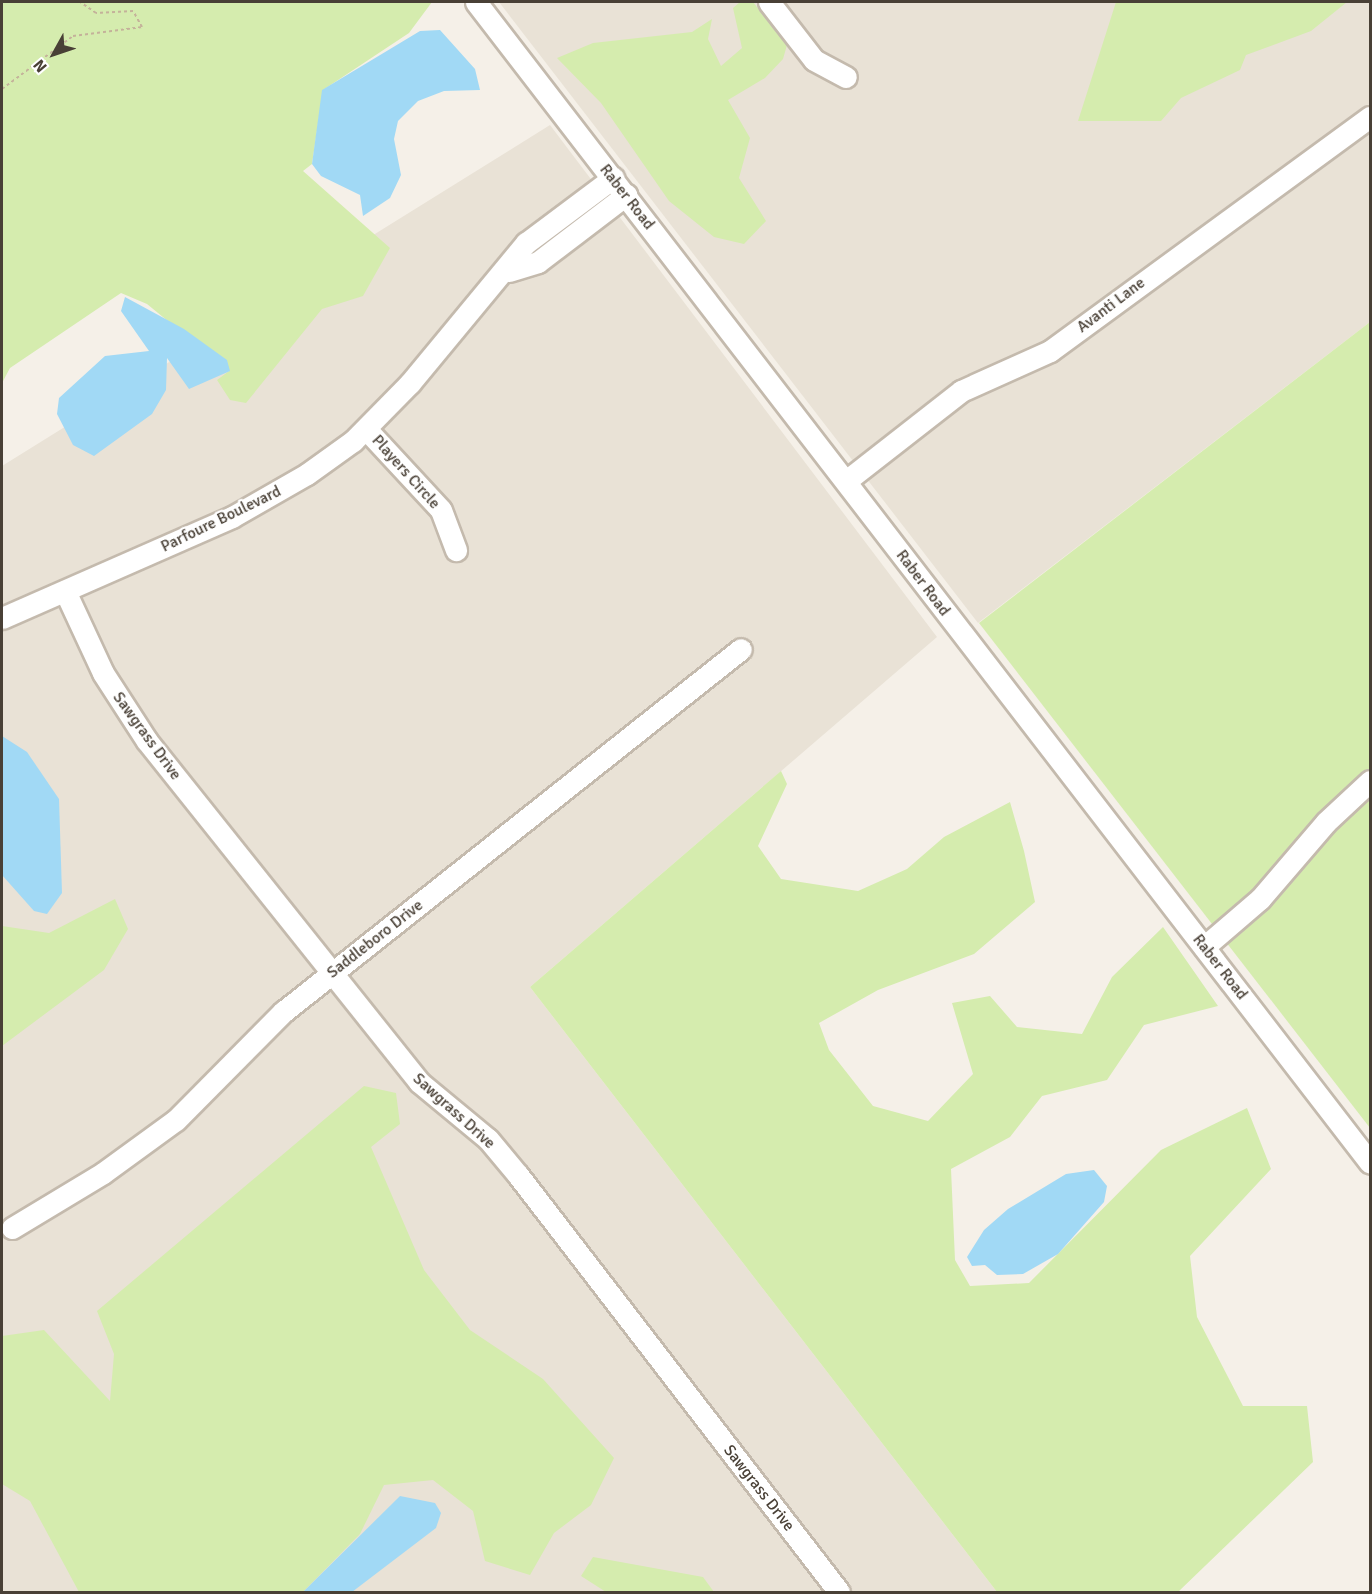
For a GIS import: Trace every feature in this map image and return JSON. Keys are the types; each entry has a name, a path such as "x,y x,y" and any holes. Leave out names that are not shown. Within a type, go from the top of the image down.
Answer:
{"street":[{"name":"Raber Road","path":"476,2 1371,1163"},
{"path":"769,2 814,60 846,78"},
{"name":"Avanti Lane","path":"846,481 961,391 1050,351 1371,117"},
{"name":"Parfoure Boulevard","path":"2,618 270,497 366,429 469,309 508,271 526,243 613,178"},
{"name":"Parfoure Boulevard","path":"508,271 538,262 626,195"},
{"name":"Players Circle","path":"366,429 441,510 456,550"},
{"name":"Sawgrass Drive","path":"65,591 133,721 419,1082 488,1139 518,1175 839,1593"},
{"name":"Saddleboro Drive","path":"12,1228 103,1173 176,1120 283,1012 741,650"},
{"path":"1204,947 1260,899 1326,822 1371,781"}],"path":[{"path":"2,89 73,36 142,27 133,11 96,14 80,2"}],"shaded area":[{"path":"499,2 1370,2 1370,322 978,623"},
{"path":"550,125 937,637 530,987 997,1592 2,1592 2,466"}],"green space":[{"path":"2,2 432,2 409,33 323,90 312,164 303,171 390,248 363,296 322,309 246,403 230,400 217,380 229,371 147,304 121,293 10,368 2,383"},
{"path":"740,2 753,2 787,45 783,59 765,78 728,100 750,138 739,178 766,221 744,244 714,237 669,201 601,103 557,58 593,43 692,32 712,19 708,39 721,66 742,48 733,8"},
{"path":"1116,2 1347,2 1311,31 1246,55 1240,70 1181,98 1161,121 1078,121"},
{"path":"1370,322 1370,1128 979,623"},
{"path":"781,771 787,784 758,846 781,879 858,891 907,869 944,837 1010,802 1024,851 1035,902 974,954 878,990 819,1023 829,1050 873,1106 928,1121 973,1074 952,1003 990,996 1017,1027 1082,1034 1112,977 1163,927 1218,1006 1144,1025 1107,1080 1042,1096 1010,1137 951,1169 955,1260 970,1286 1029,1283 1161,1150 1247,1108 1271,1169 1190,1256 1197,1317 1243,1406 1307,1406 1313,1462 1178,1592 997,1592 530,987"},
{"path":"115,899 128,929 104,970 2,1046 2,926 49,933"},
{"path":"364,1086 396,1093 400,1124 371,1147 424,1270 470,1330 543,1379 614,1458 591,1505 554,1533 530,1575 485,1561 473,1511 433,1480 384,1485 360,1534 303,1592 79,1592 30,1501 2,1484 2,1336 44,1330 110,1401 114,1354 97,1311"},
{"path":"593,1557 703,1577 714,1592 606,1592 581,1576"}],"water":[{"path":"440,30 475,69 480,90 444,91 418,101 398,121 394,139 401,175 390,198 363,216 360,195 321,176 312,164 322,90 420,31"},
{"path":"125,297 184,329 227,360 230,371 189,389 167,358 166,390 152,414 94,456 73,445 57,414 59,398 105,356 149,351 121,311"},
{"path":"2,736 27,752 59,799 62,893 47,914 34,911 2,875"},
{"path":"1094,1170 1107,1186 1104,1202 1058,1254 1023,1274 997,1275 985,1265 972,1266 967,1257 984,1230 1008,1209 1066,1174"},
{"path":"400,1496 435,1503 441,1513 436,1528 352,1592 303,1592"}]}
